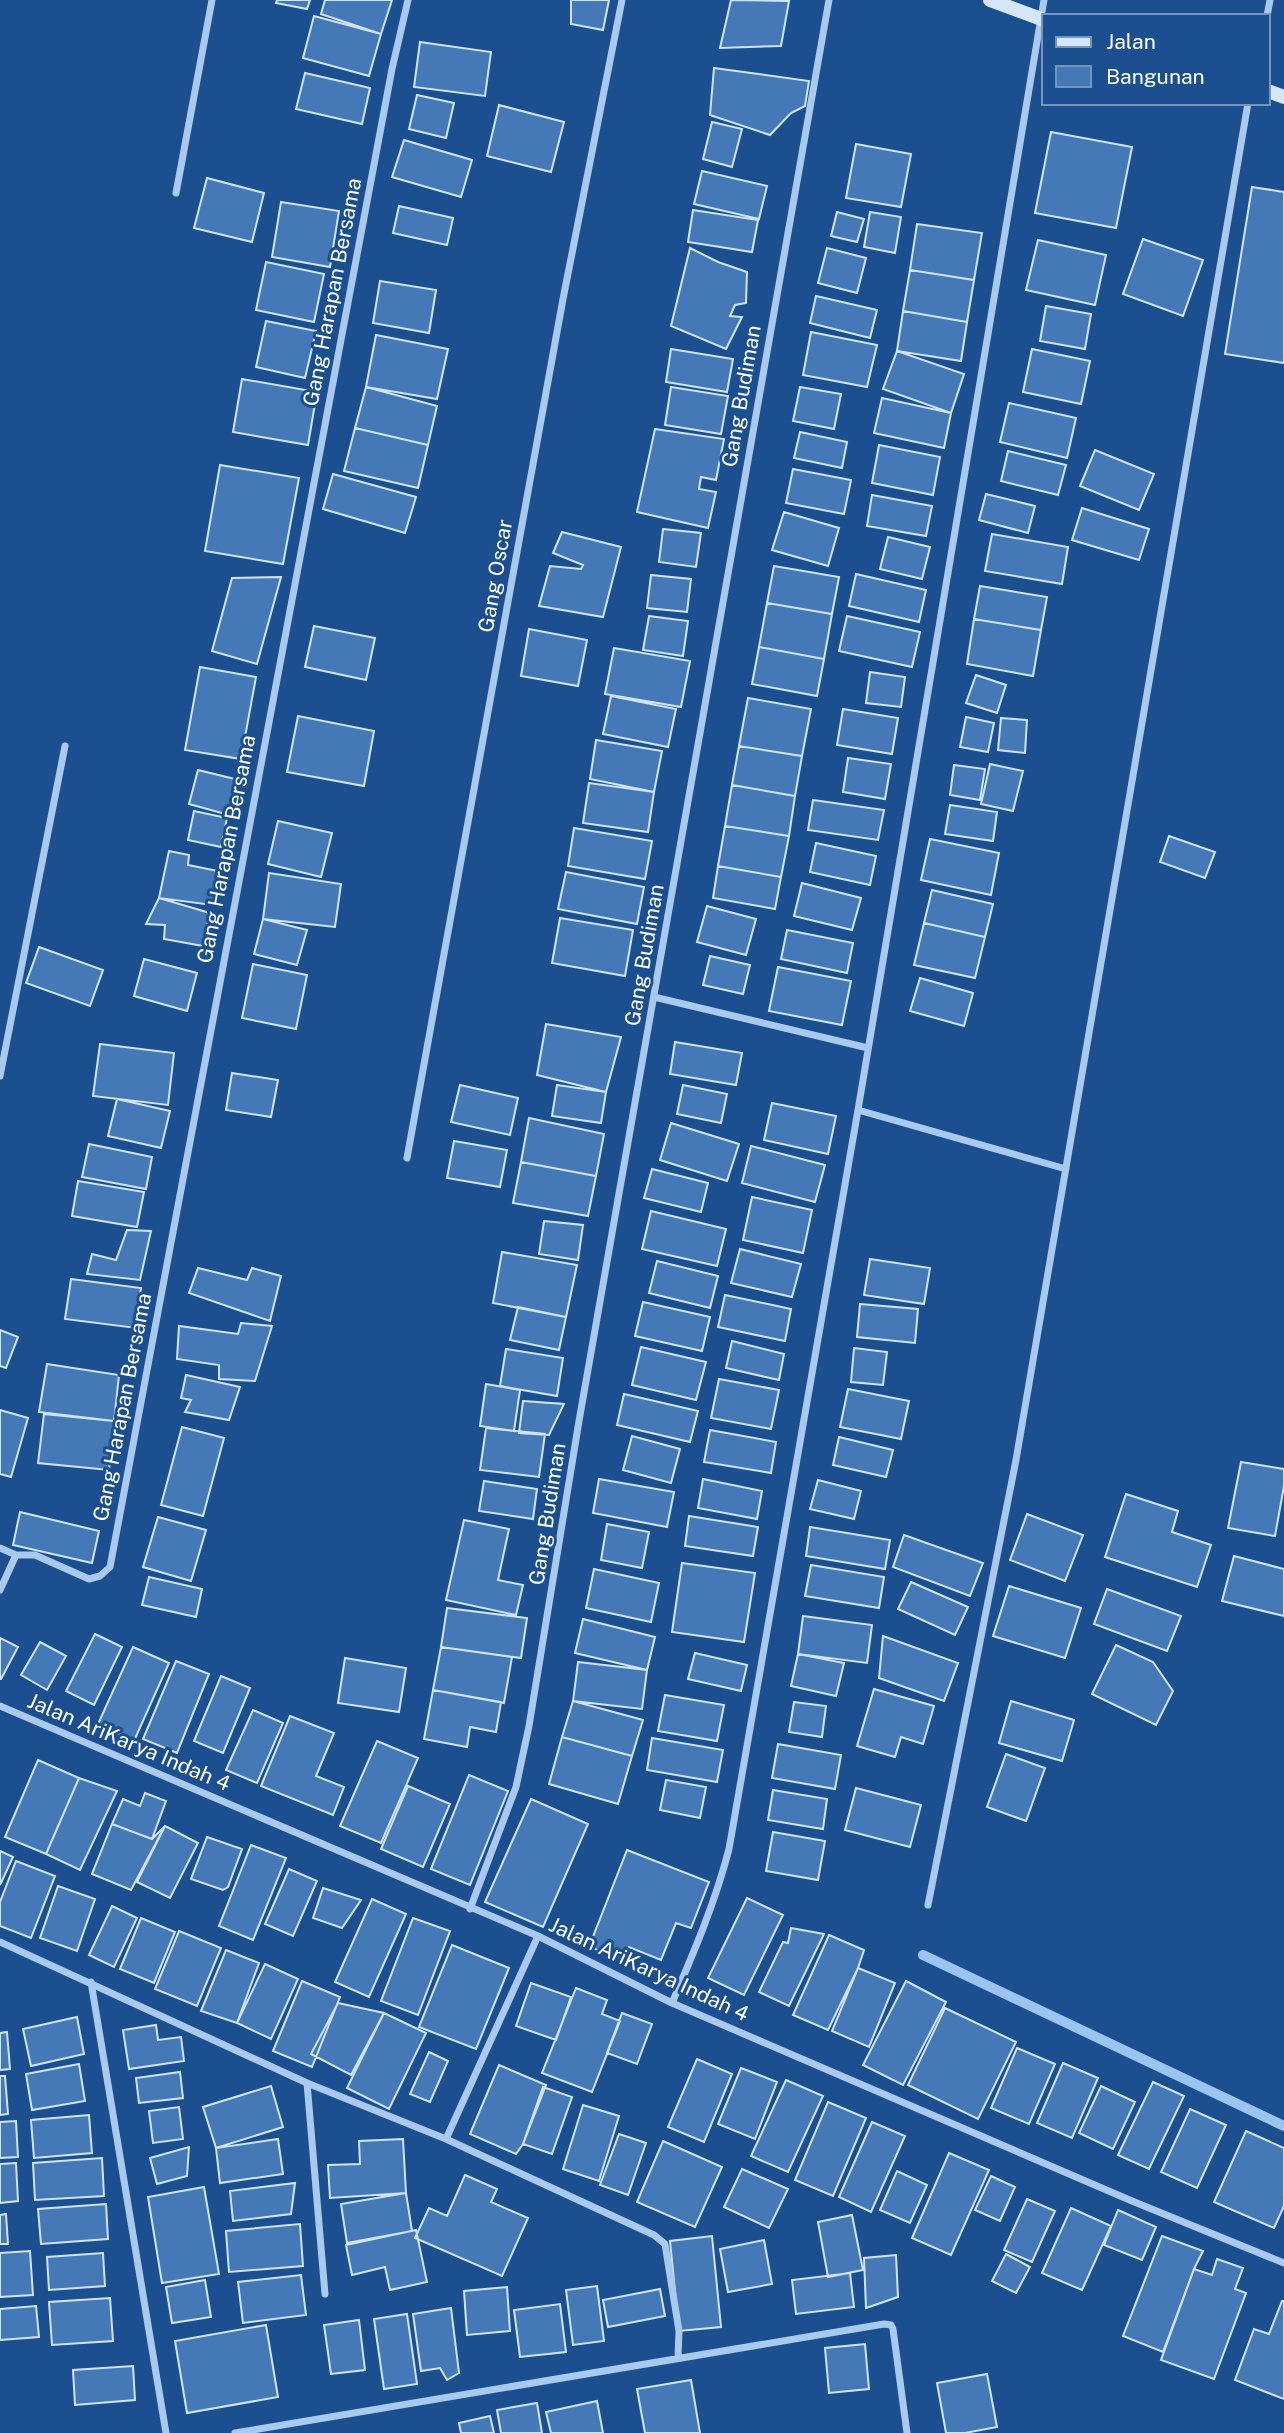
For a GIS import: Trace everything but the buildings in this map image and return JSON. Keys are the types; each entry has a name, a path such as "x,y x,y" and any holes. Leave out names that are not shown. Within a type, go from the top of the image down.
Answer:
{"street":[{"path":"176,193 212,0"},
{"name":"Gang Harapan Bersama","path":"16,1555 35,1555 89,1580 100,1576 110,1567 221,968 390,82 408,0"},
{"name":"Gang Oscar","path":"407,1158 563,299 622,0"},
{"name":"Gang Budiman","path":"470,1909 516,1787 529,1726 579,1421 829,0"},
{"path":"672,2003 717,1894 729,1849 858,1110 1042,20 990,0"},
{"path":"928,1905 1016,1461 1248,105"},
{"path":"0,1076 65,746"},
{"path":"654,997 868,1048"},
{"path":"858,1110 1066,1169"},
{"path":"0,1548 16,1555 0,1590"},
{"name":"Jalan AriKarya Indah 4","path":"0,1706 538,1936 672,2003 1132,2201 1284,2263"},
{"path":"446,2139 538,1936"},
{"path":"0,1942 307,2083 446,2139 661,2240 665,2244 679,2331 678,2358"},
{"path":"91,1982 166,2433"},
{"path":"307,2083 325,2294"},
{"path":"235,2433 884,2324 891,2325 893,2329 907,2433"}],"waterway":[{"path":"923,1955 1284,2126"}]}
